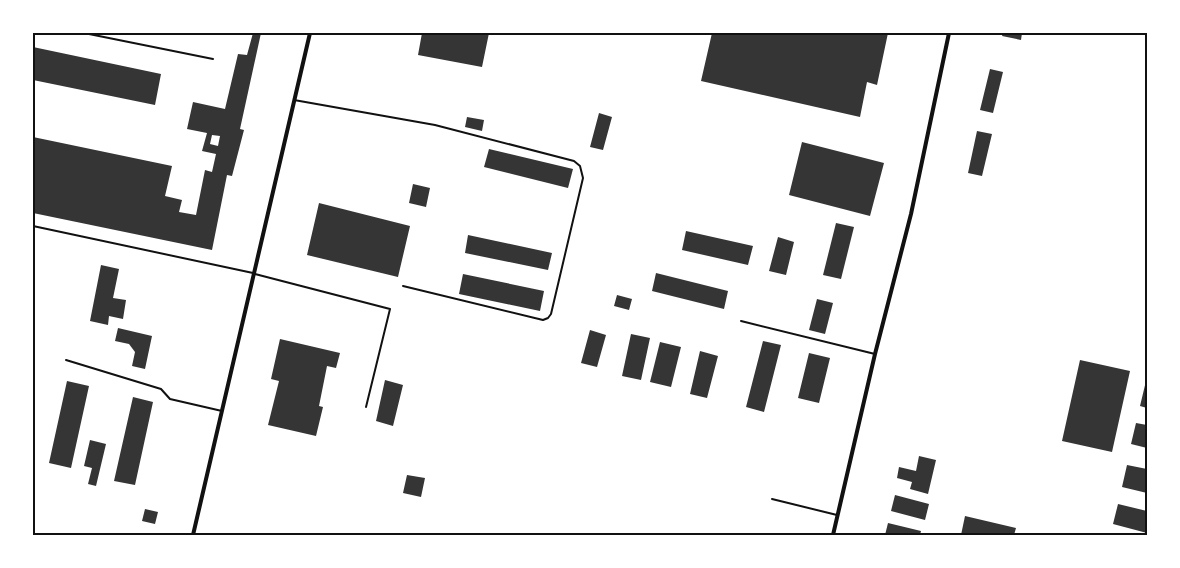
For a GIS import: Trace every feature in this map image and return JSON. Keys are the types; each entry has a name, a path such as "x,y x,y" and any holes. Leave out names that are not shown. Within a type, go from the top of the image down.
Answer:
{"street":[{"path":"193,535 309,33"},
{"path":"833,535 910,214 949,33"}],"lane":[{"path":"84,33 213,59"},
{"path":"294,100 435,125 574,161 580,166 583,178 551,314 548,318 543,320 403,286"},
{"path":"33,226 255,274 390,309 366,407"},
{"path":"741,321 875,354"},
{"path":"66,360 161,389 170,399 222,411"},
{"path":"772,499 837,515"}],"building":[{"path":"253,33 261,33 240,129 244,130 232,176 227,175 212,250 33,213 33,137 172,166 165,196 182,200 179,212 196,215 205,170 212,172 216,154 202,151 207,133 187,129 193,102 225,109 238,54 247,55","holes":["212,135 220,136 218,146 210,144"]},
{"path":"422,33 489,33 482,67 418,55"},
{"path":"712,33 888,33 877,85 867,82 860,117 701,81"},
{"path":"1003,33 1022,33 1021,40 1002,36"},
{"path":"33,47 161,74 155,105 33,80"},
{"path":"990,69 1003,72 993,113 980,110"},
{"path":"599,113 612,117 603,150 590,147"},
{"path":"467,117 484,120 482,131 465,127"},
{"path":"977,131 992,134 982,176 968,173"},
{"path":"802,142 884,163 870,216 789,195"},
{"path":"489,149 573,169 568,188 484,167"},
{"path":"413,184 430,188 426,207 409,203"},
{"path":"319,203 410,226 398,277 307,255"},
{"path":"836,223 854,227 841,279 823,275"},
{"path":"686,231 753,246 748,265 682,250"},
{"path":"468,235 552,253 548,270 465,253"},
{"path":"778,237 794,242 786,275 769,271"},
{"path":"101,265 119,269 113,298 126,300 123,319 109,316 108,325 90,321"},
{"path":"656,273 728,291 724,309 652,291"},
{"path":"463,274 544,291 540,311 459,294"},
{"path":"617,295 632,299 629,310 614,306"},
{"path":"817,299 833,303 825,334 809,330"},
{"path":"118,328 152,336 145,369 132,366 135,352 129,344 115,341"},
{"path":"590,330 606,335 597,367 581,363"},
{"path":"631,334 650,338 641,380 622,376"},
{"path":"280,339 340,353 336,368 327,366 319,406 323,407 316,436 268,425 279,381 271,379"},
{"path":"763,341 781,345 764,412 746,407"},
{"path":"660,342 681,347 671,387 650,382"},
{"path":"700,351 718,356 707,398 690,394"},
{"path":"809,353 830,358 819,403 798,398"},
{"path":"1080,360 1130,371 1112,452 1062,441"},
{"path":"385,380 403,385 393,426 376,421"},
{"path":"67,381 89,386 71,468 49,463"},
{"path":"1147,381 1147,408 1140,406"},
{"path":"133,397 153,402 135,485 114,481"},
{"path":"1136,423 1147,425 1147,448 1131,444"},
{"path":"90,440 106,444 96,486 88,484 92,468 84,466"},
{"path":"919,456 936,460 928,494 910,489 912,482 897,478 899,467 916,471"},
{"path":"1127,465 1147,469 1147,493 1122,487"},
{"path":"407,475 425,478 421,497 403,493"},
{"path":"895,495 929,504 925,520 891,511"},
{"path":"1118,504 1147,511 1147,533 1113,524"},
{"path":"145,509 158,512 155,524 142,521"},
{"path":"965,516 1016,528 1014,535 961,535"},
{"path":"888,523 921,531 920,535 885,535"}]}
